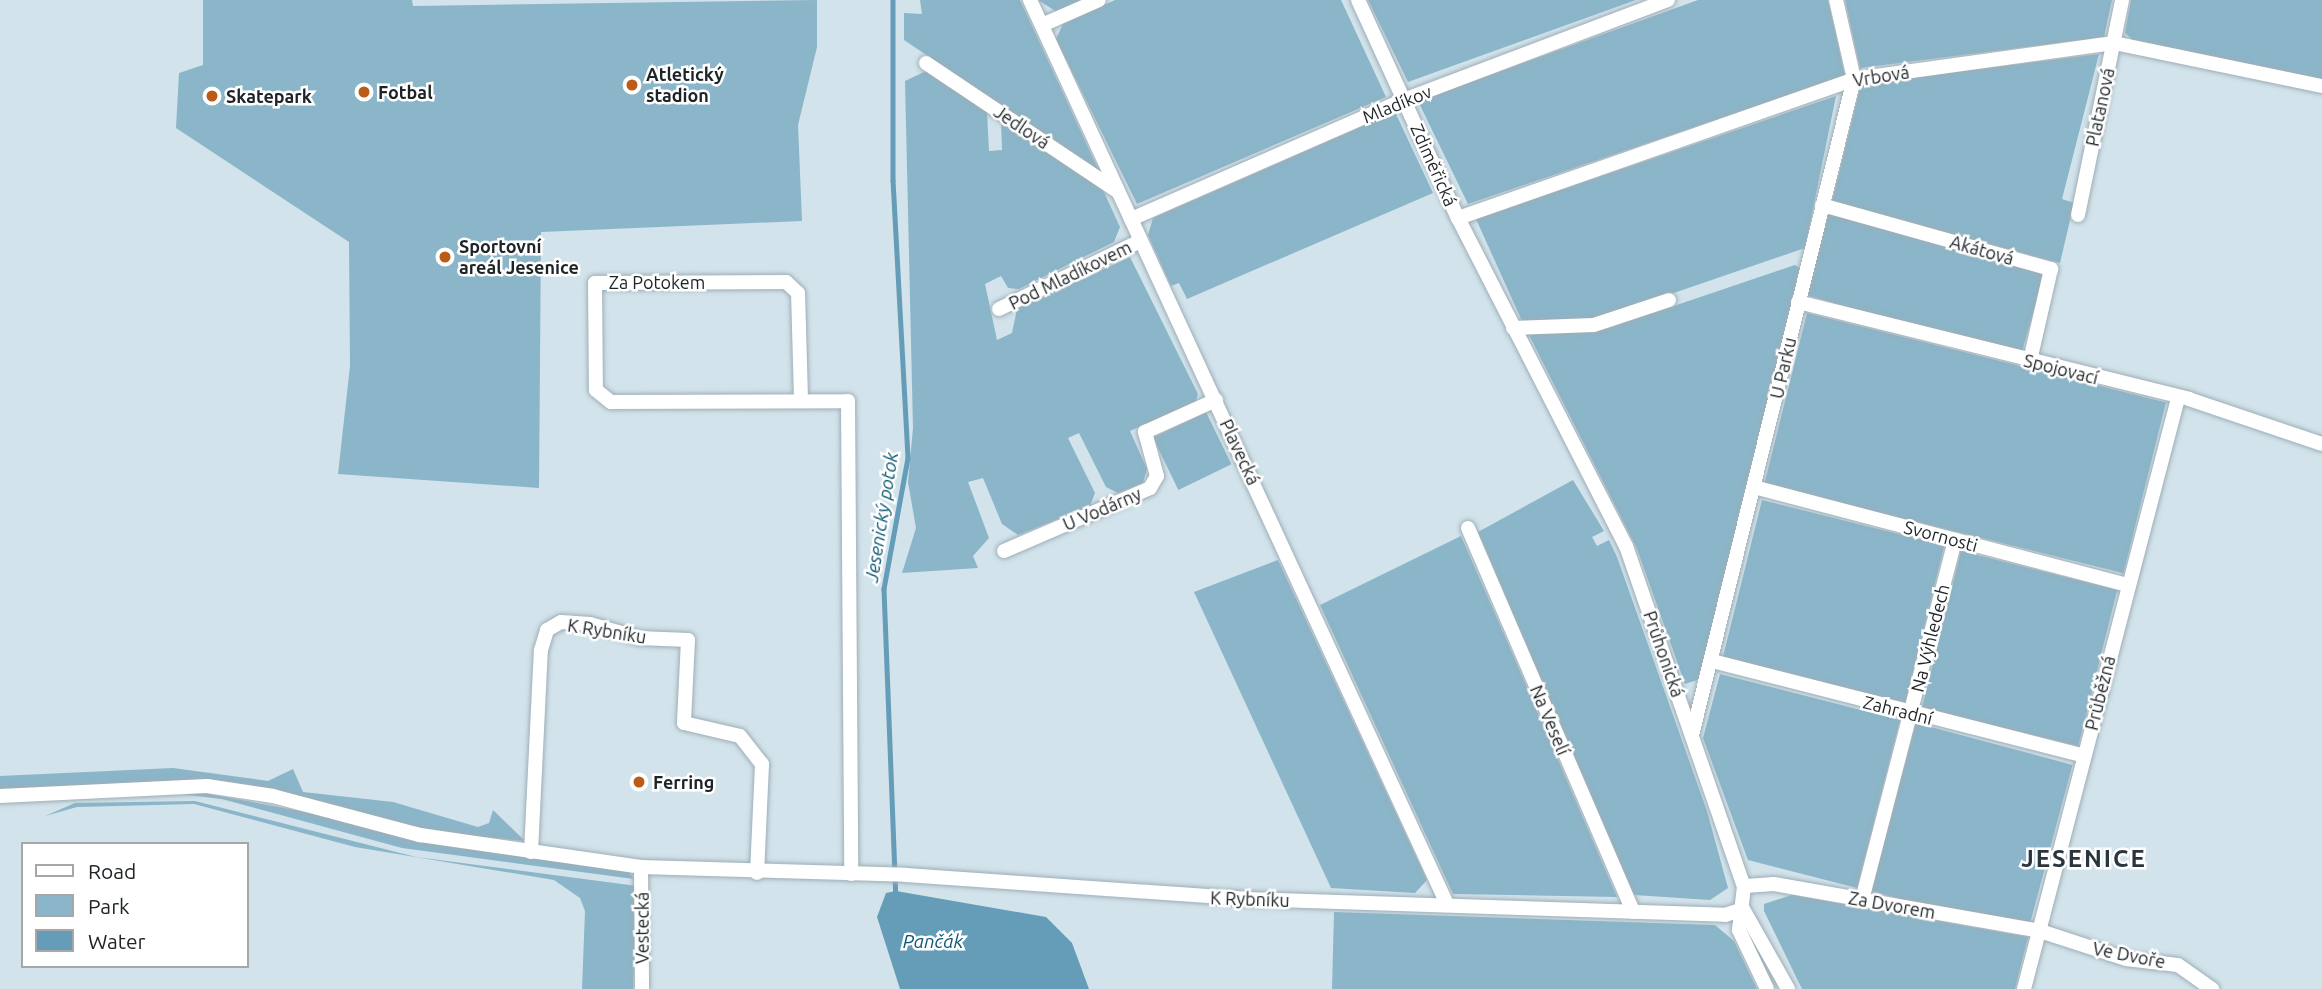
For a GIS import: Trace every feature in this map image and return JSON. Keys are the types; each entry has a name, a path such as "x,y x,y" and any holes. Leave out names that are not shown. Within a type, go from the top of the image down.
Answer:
{"street":[{"name":"Plavecká","path":"1030,0 1447,904"},
{"path":"1042,25 1099,0"},
{"name":"Zdiměřická","path":"1358,0 1406,99 1458,218 1513,328"},
{"name":"Mladíkov","path":"1131,219 1406,99 1668,0"},
{"name":"U Parku","path":"1692,735 1854,79 1836,0"},
{"name":"Platanová","path":"2078,215 2122,0"},
{"name":"Vrbová","path":"1458,218 1854,79 2114,43 2322,86"},
{"name":"Jedlová","path":"926,63 1118,192"},
{"name":"Akátová","path":"1822,205 2051,269 2030,361"},
{"name":"Pod Mladíkovem","path":"999,309 1140,241"},
{"name":"Za Potokem","path":"801,400 798,293 786,282 595,283 596,390 611,402 848,401 851,874"},
{"path":"1513,328 1594,325 1669,300"},
{"name":"Spojovací","path":"1798,302 2178,398 2322,444"},
{"name":"Průhonická","path":"1513,328 1626,546 1744,886 1739,930 1767,989"},
{"name":"Průběžná","path":"2024,989 2178,398"},
{"name":"U Vodárny","path":"1004,551 1150,488 1157,477 1145,432 1216,401"},
{"name":"Svornosti","path":"1754,487 2128,584"},
{"name":"Na Veselí","path":"1468,528 1633,912"},
{"name":"Na Výhledech","path":"1862,900 1955,540"},
{"name":"K Rybníku","path":"531,852 541,650 547,630 561,622 590,624 639,638 688,640 684,723 740,736 762,764 757,873"},
{"name":"Zahradní","path":"1712,661 2084,756"},
{"name":"K Rybníku","path":"0,796 207,786 273,796 419,835 641,867 757,873 906,875 1135,894 1725,915 1743,909"},
{"name":"Vestecká","path":"641,867 642,989"},
{"name":"Za Dvorem","path":"1744,886 1774,884 2040,931"},
{"path":"1743,909 1788,989"},
{"name":"Ve Dvoře","path":"2040,931 2126,959 2178,965 2212,989"}],"green space":[{"name":"Sportovní areál Jesenice","path":"203,0 412,0 413,6 817,0 817,47 798,125 802,221 541,232 539,488 338,474 350,366 349,242 176,128 179,73 203,65"},
{"path":"920,0 1020,0 1099,171 904,40 904,13 922,14"},
{"path":"1038,0 1084,0 1057,12"},
{"path":"1115,0 1341,0 1386,97 1137,204 1056,39 1063,24"},
{"path":"1368,0 1636,0 1408,82"},
{"path":"1698,0 1828,0 1845,76 1468,204 1418,101"},
{"path":"1845,0 2112,0 2104,37 1860,68"},
{"path":"2131,0 2322,0 2322,80 2133,40 2125,33"},
{"path":"2099,54 2062,199 2074,203 2060,263 1832,202 1861,84"},
{"path":"926,71 987,112 989,151 1002,150 1001,122 1103,190 1120,227 1114,242 1019,289 1008,288 1001,276 985,284 997,340 1012,333 1017,309 1130,257 1198,394 1196,401 1130,431 1147,469 1143,483 1118,493 1106,487 1079,433 1068,438 1095,493 1090,506 1018,535 1002,524 983,478 968,482 989,538 973,556 978,568 902,573 916,528 908,482 913,428 905,81"},
{"path":"1836,96 1805,248 1601,318 1522,321 1476,219"},
{"path":"1395,112 1433,193 1187,299 1179,283 1171,286 1148,235 1153,218"},
{"path":"1829,212 2044,274 2021,356 1805,295"},
{"path":"1795,265 1800,268 1700,679 1685,684 1637,549 1528,333 1603,330"},
{"path":"1807,313 2166,403 2123,573 1764,484"},
{"path":"1206,412 1231,464 1178,490 1153,438"},
{"path":"1573,480 1604,531 1592,537 1597,546 1609,540 1617,557 1707,811 1728,888 1710,900 1634,895 1478,532"},
{"path":"1762,500 1944,545 1905,703 1723,657"},
{"path":"1461,536 1617,897 1453,894 1320,605"},
{"path":"1961,551 2117,590 2078,746 1922,707"},
{"path":"1278,560 1427,880 1415,893 1331,888 1194,592"},
{"path":"1720,674 1900,720 1857,888 1748,860 1703,738"},
{"path":"1916,723 2072,765 2027,933 1871,891"},
{"path":"173,768 268,781 293,769 303,792 393,802 478,827 489,823 493,810 525,841 441,833 189,780 0,790 0,776"},
{"path":"198,792 629,872 634,879 402,848 222,799 172,793"},
{"path":"195,801 416,857 637,886 633,989 582,989 585,911 580,898 554,880 355,847 194,804 77,807 45,816 75,803"},
{"path":"1792,895 2028,937 2015,989 1802,989 1764,911 1764,904"},
{"path":"1334,912 1715,925 1734,941 1757,989 1332,989"}],"water":[{"name":"Pančák","path":"896,891 1046,917 1072,943 1089,989 900,989 877,917 886,893"}],"waterway":[{"name":"Jesenický potok","path":"893,0 893,180 908,458 884,589 896,895"}],"place":[{"name":"Atletický stadion","path":"632,85"},
{"name":"Fotbal","path":"364,92"},
{"name":"Skatepark","path":"212,96"},
{"name":"Sportovní areál Jesenice","path":"445,257"},
{"name":"Ferring","path":"639,782"}],"district":[{"name":"JESENICE","path":"2084,859"}]}
